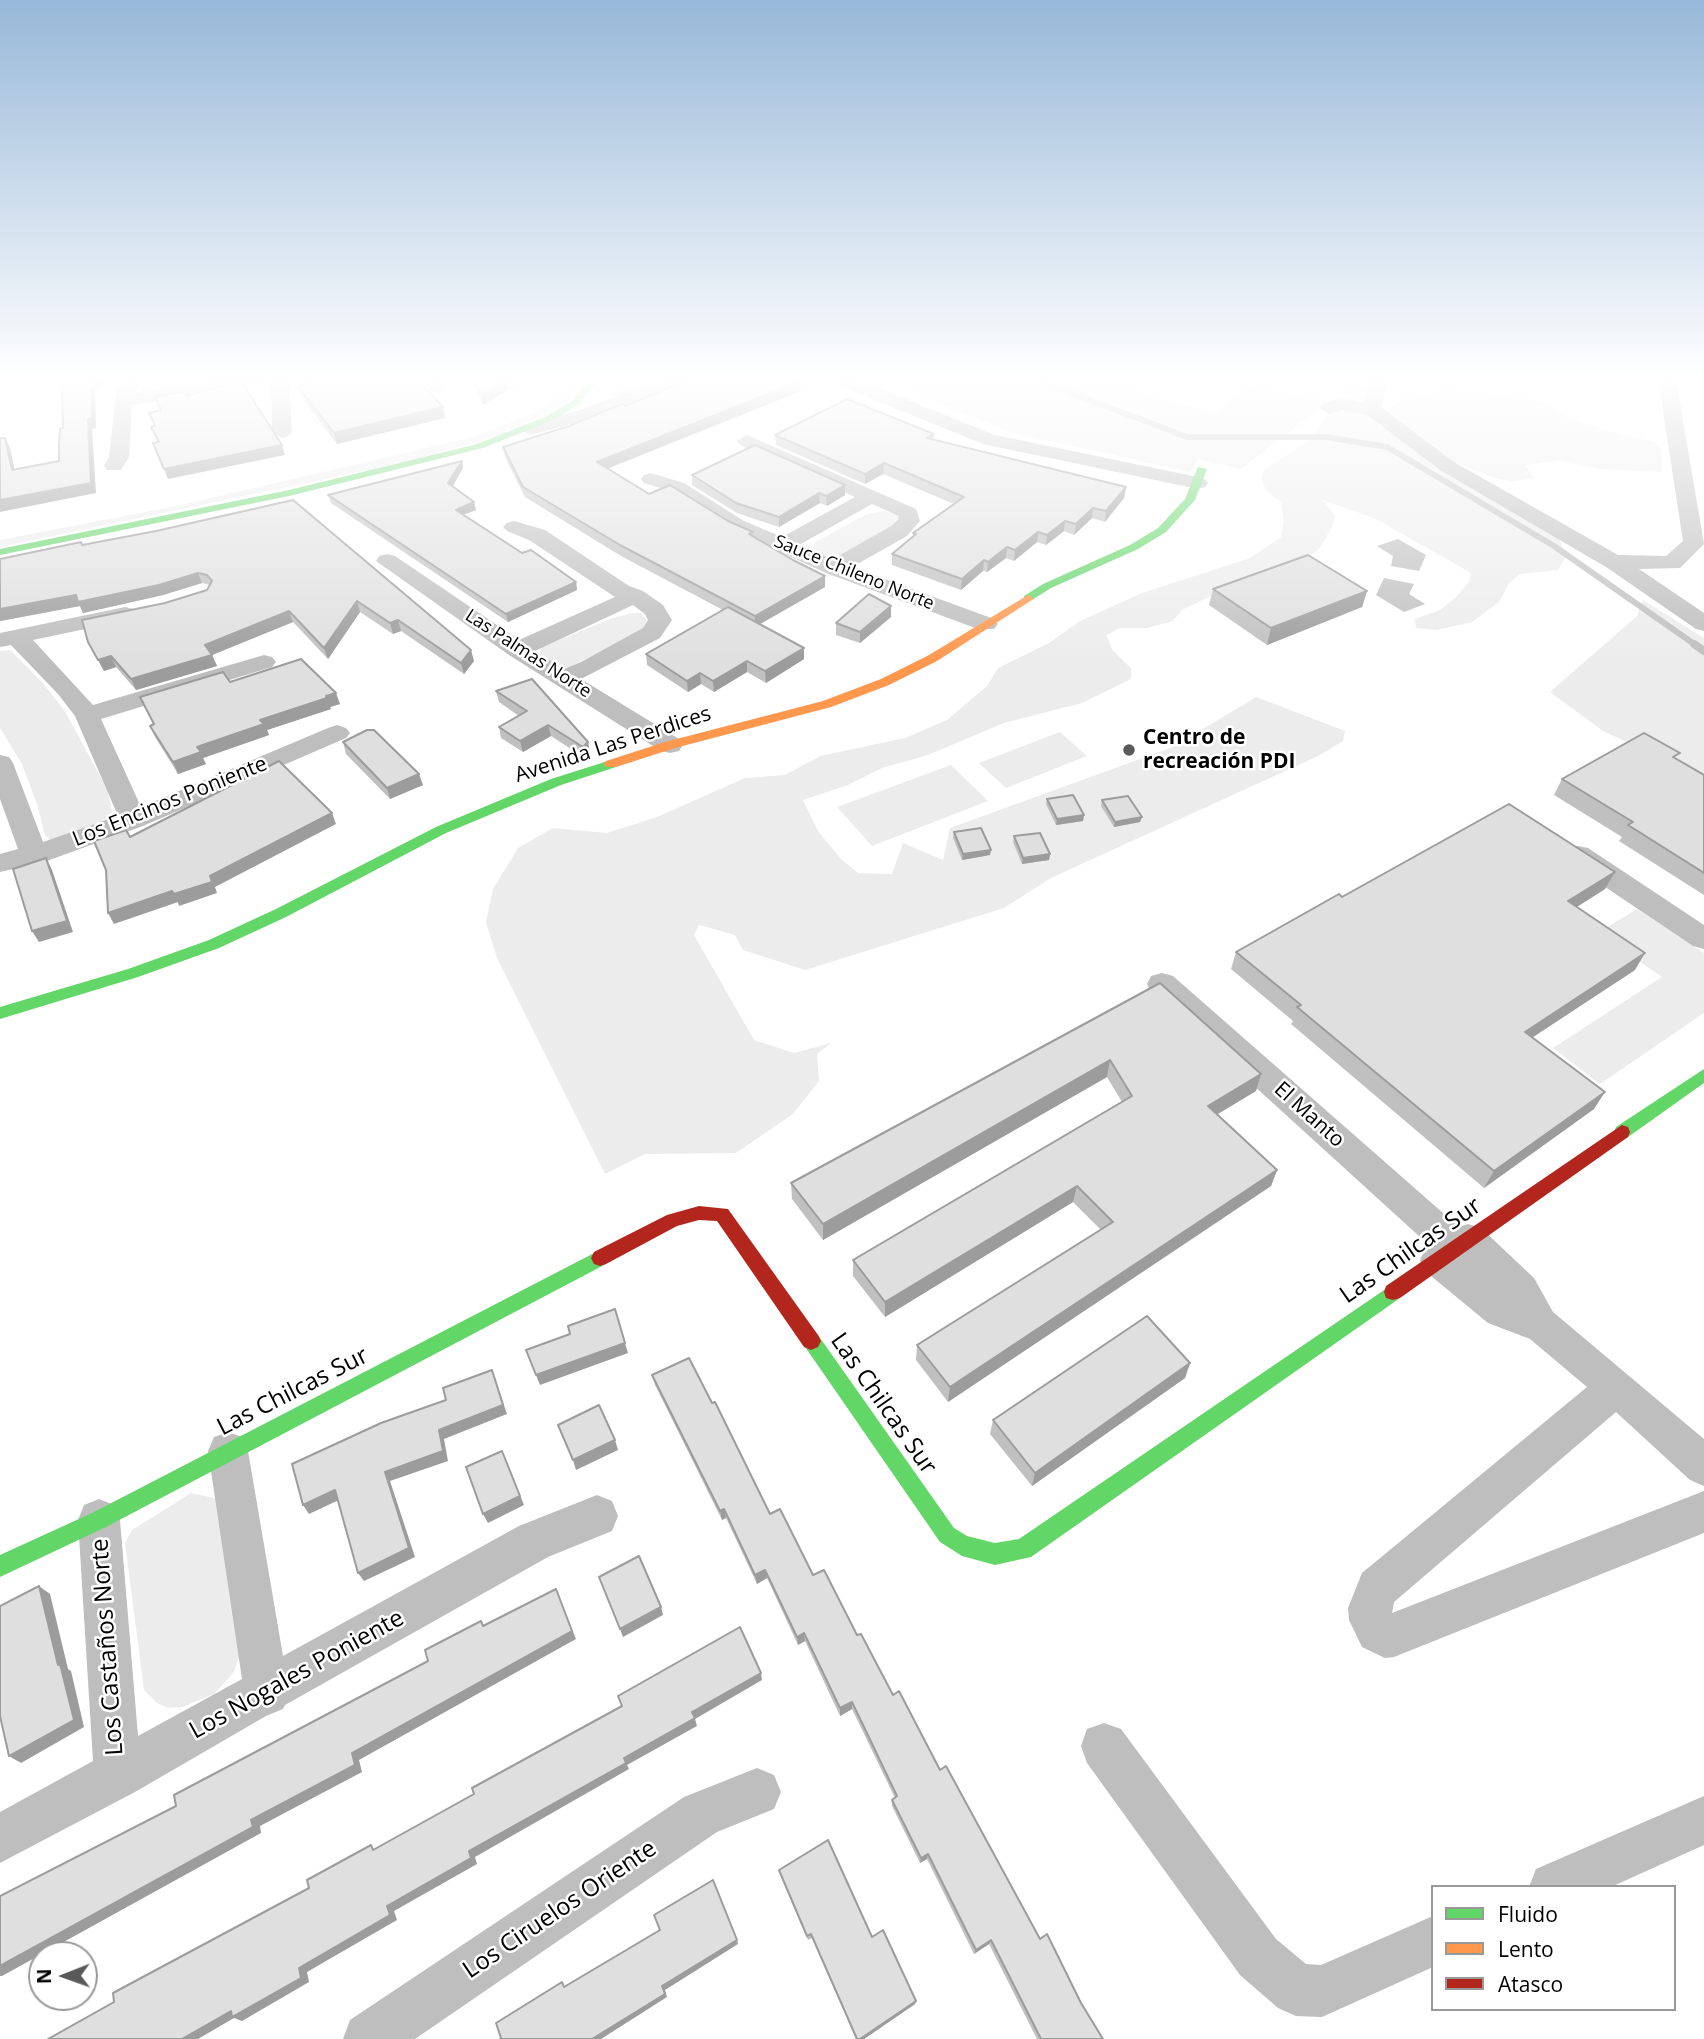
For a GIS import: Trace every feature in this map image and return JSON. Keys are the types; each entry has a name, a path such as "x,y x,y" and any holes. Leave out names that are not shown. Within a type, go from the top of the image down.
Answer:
{"street":[{"path":"0,535 301,474"},
{"path":"0,552 369,474"},
{"path":"822,474 909,513 909,521 899,531 834,568"},
{"path":"1189,474 1200,476"},
{"path":"1461,474 1615,562 1704,624"},
{"path":"1615,562 1672,563 1694,543 1683,474"},
{"name":"Avenida Las Perdices","path":"0,1013 133,973 214,944 281,913 395,852 483,811 587,771 670,745 796,714 858,693 933,658 1047,586 1134,547 1162,530 1183,510 1200,476"},
{"name":"Sauce Chileno Norte","path":"650,478 677,487 737,525 834,568 986,624"},
{"path":"783,545 872,496"},
{"path":"514,527 537,535 621,591 635,596 655,610 660,620 652,633 590,667 563,678"},
{"name":"Las Palmas Norte","path":"387,561 517,650 670,745"},
{"path":"517,650 635,596"},
{"path":"9,639 144,610"},
{"path":"9,639 68,689 87,715 133,820"},
{"path":"87,715 264,662"},
{"name":"Los Encinos Poniente","path":"0,863 34,855 133,820 338,733"},
{"path":"0,763 34,855"},
{"path":"1558,841 1704,939"},
{"name":"El Manto","path":"1162,984 1454,1249 1501,1311 1524,1321 1540,1324 1616,1387"},
{"name":"Las Chilcas Sur","path":"0,1566 99,1520 673,1220 699,1213 722,1214 947,1535 978,1551 1009,1553 1036,1542 1704,1075"},
{"path":"1704,1466 1616,1387 1377,1588 1370,1608 1371,1620 1385,1636 1394,1635 1704,1512"},
{"path":"228,1451 267,1693"},
{"name":"Los Nogales Poniente","path":"0,1839 267,1693 534,1541 597,1516"},
{"name":"Los Castaños Norte","path":"99,1520 118,1774"},
{"path":"1104,1746 1258,1957 1296,1990 1322,1991 1431,1942"},
{"name":"Los Ciruelos Oriente","path":"369,2039 701,1814 757,1792"},
{"path":"1558,1885 1704,1820"}],"shaded area":[{"path":"314,474 349,474 0,547 0,540 177,506"},
{"path":"1262,474 1463,474 1560,540 1566,557 1558,570 1520,574 1509,583 1499,602 1472,622 1437,630 1416,628 1415,619 1440,610 1455,598 1469,582 1471,573 1376,519 1323,500 1335,516 1332,527 1320,548 1296,567 1215,594 1182,610 1173,621 1147,628 1120,628 1106,635 1113,651 1131,668 1131,679 1082,703 1004,723 928,755 882,768 848,785 803,800 818,831 841,859 858,873 892,874 903,843 943,860 950,828 1173,747 1256,697 1345,731 1343,741 1318,756 1051,878 1004,908 805,970 743,950 735,935 699,925 694,935 754,1040 794,1053 831,1043 817,1054 819,1081 793,1114 736,1153 645,1154 605,1174 497,958 486,922 493,889 518,848 553,828 607,833 657,817 745,778 785,775 820,756 905,738 947,720 987,686 998,668 1049,643 1080,621 1142,593 1250,558 1281,537 1284,522 1281,502 1266,490 1261,478"},
{"path":"1484,474 1531,474 1534,478 1511,482"},
{"path":"885,511 900,517 898,521 844,555 827,556 813,550 815,542 867,514"},
{"path":"1398,539 1426,555 1419,571 1391,566 1393,556 1377,546"},
{"path":"1384,578 1414,584 1409,594 1425,604 1404,612 1376,595"},
{"path":"1643,600 1704,638 1704,777 1603,731 1550,692 1637,616"},
{"path":"641,613 647,621 642,630 631,637 569,667 560,669 542,658 542,647 610,619"},
{"path":"10,650 43,683 66,713 107,789 112,812 110,821 59,841 49,839 45,835 22,764 0,728 0,651"},
{"path":"1060,732 1087,756 1006,788 979,763"},
{"path":"951,765 988,801 872,846 837,807"},
{"path":"1637,909 1704,953 1704,1013 1600,1084 1553,1048 1662,977 1598,933"},
{"path":"191,1493 214,1498 218,1504 242,1648 234,1672 214,1694 182,1707 168,1708 157,1703 144,1690 125,1543 132,1530"}],"building":[{"path":"0,474 91,474 91,483 0,500"},
{"path":"410,474 454,474 448,483 474,502 456,510 522,553 531,550 576,582 506,614 328,495"},
{"path":"517,474 617,474 649,494 670,485 728,521 753,532 749,534 793,560 825,576 755,616 620,545 523,487"},
{"path":"821,474 845,485 826,496 819,493 779,517 736,503 692,475"},
{"path":"910,474 1074,474 1126,487 1106,511 1093,508 1076,524 1065,521 1047,535 1038,532 1015,550 1007,547 988,562 984,560 962,579 892,554 916,534 913,533 964,497"},
{"path":"293,500 471,650 461,663 398,620 390,623 357,601 324,648 289,611 205,645 212,655 131,679 111,656 98,660 88,642 82,620 165,603 207,590 212,581 207,575 198,573 159,585 78,602 76,595 0,609 0,559 81,542 82,545 156,531"},
{"path":"1308,555 1367,591 1271,628 1213,589"},
{"path":"869,594 891,606 860,632 836,623"},
{"path":"728,607 804,648 765,671 747,661 713,681 700,673 687,681 646,654"},
{"path":"301,659 336,693 260,720 264,724 197,747 201,752 173,762 150,726 154,724 140,697 223,672 230,682"},
{"path":"532,679 588,742 583,747 548,725 520,741 499,727 527,711 496,691"},
{"path":"367,730 374,730 419,774 387,788 343,742"},
{"path":"1644,733 1680,753 1673,757 1704,775 1704,873 1628,825 1633,822 1562,779"},
{"path":"279,761 332,813 210,876 212,882 174,894 172,891 108,913 106,870 94,841 126,830 130,837"},
{"path":"1073,795 1084,815 1057,819 1047,799"},
{"path":"1128,796 1142,817 1115,822 1102,800"},
{"path":"1509,804 1615,872 1568,901 1645,953 1525,1032 1605,1092 1494,1171 1297,1007 1301,1005 1236,952 1339,894 1342,897"},
{"path":"981,828 991,850 963,854 954,832"},
{"path":"1040,833 1050,854 1023,858 1014,836"},
{"path":"46,858 67,921 32,931 13,869"},
{"path":"1160,983 1261,1074 1208,1106 1277,1170 950,1387 917,1345 1113,1222 1077,1186 885,1302 853,1260 1132,1096 1110,1060 823,1224 791,1183"},
{"path":"615,1309 625,1343 536,1375 526,1350 570,1334 568,1326"},
{"path":"1147,1316 1190,1363 1035,1473 993,1420"},
{"path":"689,1358 712,1403 715,1402 770,1514 780,1509 813,1575 824,1570 857,1635 861,1634 893,1695 899,1691 940,1770 946,1766 1040,1939 1047,1934 1081,2003 1103,2039 1041,2039 991,1940 976,1950 928,1854 921,1858 892,1800 897,1796 852,1702 840,1708 804,1633 797,1637 765,1570 755,1575 724,1509 720,1511 652,1375"},
{"path":"492,1370 503,1405 439,1430 443,1451 385,1472 409,1548 358,1573 335,1490 303,1505 292,1464 381,1423 446,1400 443,1388"},
{"path":"599,1405 615,1440 573,1460 558,1425"},
{"path":"502,1451 520,1496 483,1514 466,1467"},
{"path":"639,1556 661,1607 620,1629 599,1577"},
{"path":"39,1586 74,1720 9,1756 0,1716 0,1606"},
{"path":"556,1589 572,1631 352,1753 355,1765 251,1820 253,1827 46,1941 28,1941 28,1951 0,1966 0,1896 176,1806 174,1795 428,1661 425,1650 481,1621 483,1626"},
{"path":"740,1627 761,1673 692,1712 695,1718 624,1758 626,1763 469,1851 471,1858 387,1906 390,1915 299,1968 301,1978 232,2017 231,2011 182,2039 48,2039 114,2002 113,1993 309,1888 307,1880 371,1845 373,1850 474,1794 472,1788 622,1706 618,1696"},
{"path":"828,1840 872,1937 883,1930 916,2001 860,2039 857,2039 811,1934 807,1936 779,1870"},
{"path":"713,1880 737,1940 662,1986 665,1994 592,2039 500,2039 496,2023 562,1982 564,1987 660,1930 654,1915"}],"waterway":[{"path":"1433,474 1554,546 1697,646"},
{"path":"1694,644 1704,651"}],"traffic: fast":[{"path":"0,552 289,493 366,474"},
{"path":"1028,598 1047,586 1134,547 1162,530 1190,500 1200,474"},
{"path":"0,1013 133,973 214,944 281,913 441,830 556,782 611,764"},
{"path":"1622,1132 1704,1075"},
{"path":"0,1566 99,1520 600,1258"},
{"path":"811,1341 947,1535 962,1545 995,1554 1023,1549 1393,1292"}],"traffic: slow":[{"path":"611,764 670,745 827,704 885,682 933,658 1028,598"}],"traffic: jam":[{"path":"1393,1292 1622,1132"},
{"path":"600,1258 673,1220 699,1213 722,1214 811,1341"}],"place":[{"name":"Centro de recreación PDI","path":"1129,750"}]}
